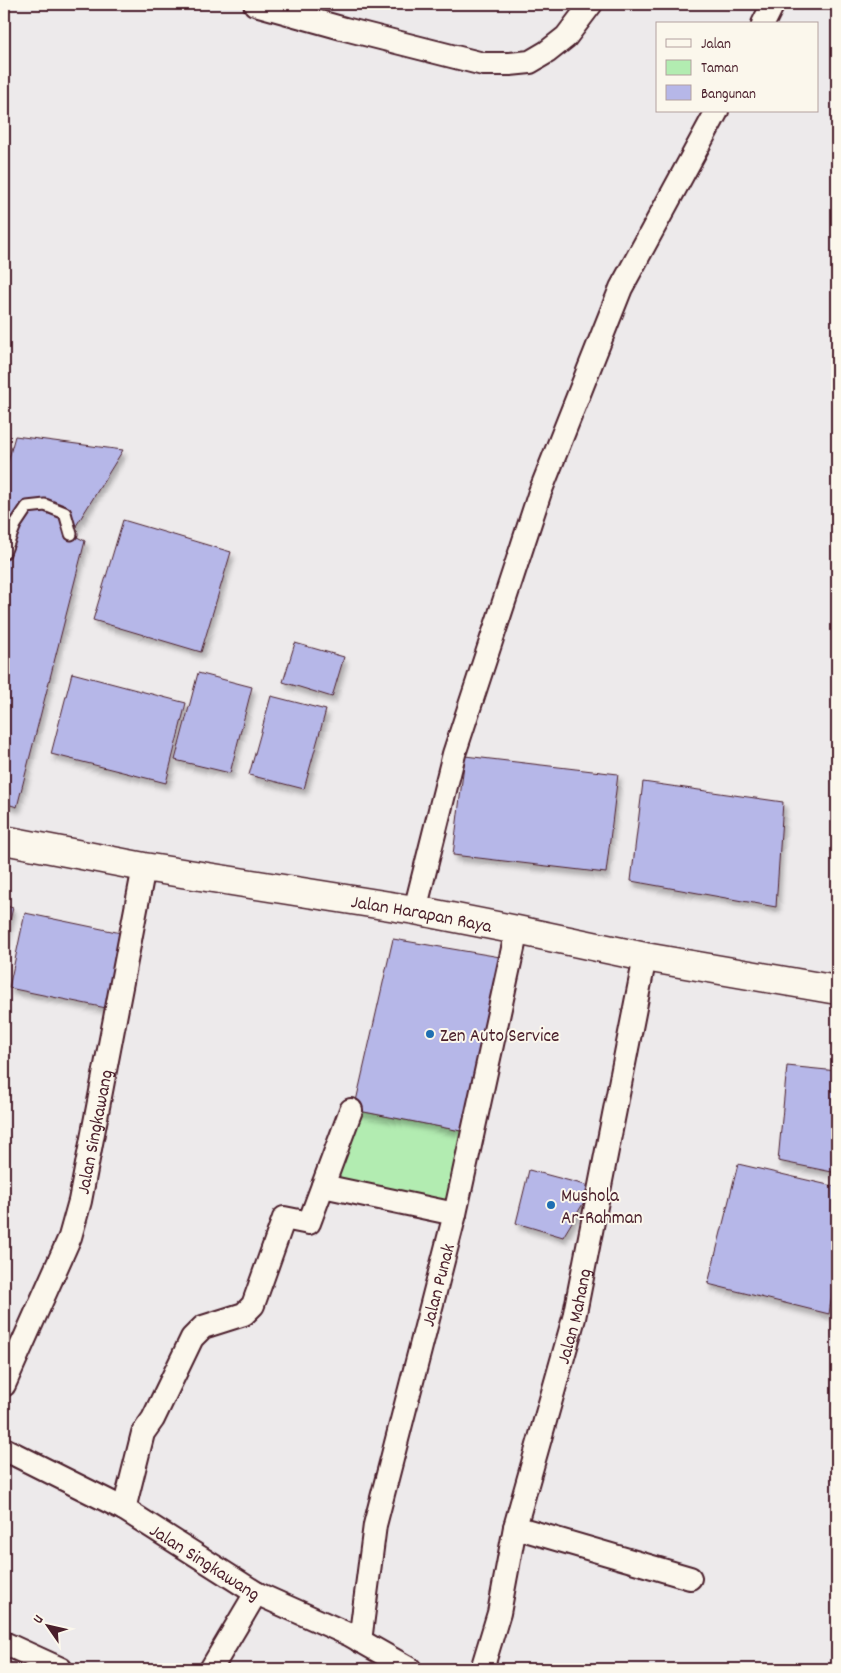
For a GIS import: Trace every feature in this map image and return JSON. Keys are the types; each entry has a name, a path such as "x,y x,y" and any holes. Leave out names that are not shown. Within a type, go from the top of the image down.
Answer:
{"main road":[{"name":"Jalan Harapan Raya","path":"4,840 144,867 415,910 645,957 837,990"}],"street":[{"path":"255,4 482,64 510,64 530,62 547,52 566,36 591,4"},
{"path":"764,22 773,4"},
{"path":"415,910 454,754 540,492 621,288 716,112"},
{"name":"Jalan Singkawang","path":"4,1385 70,1238 80,1201 144,867"},
{"name":"Jalan Punak","path":"360,1641 375,1525 455,1214 517,930"},
{"name":"Jalan Mahang","path":"482,1669 499,1613 516,1527 574,1318 645,957"},
{"path":"124,1509 143,1433 153,1419 192,1338 203,1327 213,1322 228,1320 244,1314 253,1305 284,1218 309,1223 350,1110"},
{"path":"324,1186 455,1214"},
{"name":"Jalan Singkawang","path":"4,1449 124,1509 256,1593 350,1635 410,1669"},
{"path":"516,1527 690,1578"},
{"path":"211,1669 256,1593"},
{"path":"4,1644 61,1669"}],"lane":[{"path":"4,553 15,525 27,507 46,505 65,513 71,534"}],"green space":[{"path":"354,1110 466,1132 449,1203 337,1177"}],"building":[{"path":"15,436 123,450 71,534 85,541 17,807 4,803 4,476"},
{"path":"123,520 231,552 201,652 93,620"},
{"path":"295,643 344,657 332,697 283,682"},
{"path":"72,673 186,703 166,783 51,754"},
{"path":"198,673 252,687 230,773 175,760"},
{"path":"271,696 326,710 304,789 249,775"},
{"path":"465,756 618,774 606,873 453,855"},
{"path":"643,782 783,802 776,907 631,881"},
{"path":"4,905 13,908 4,944"},
{"path":"25,913 126,934 111,1009 9,988"},
{"name":"Zen Auto Service","path":"393,939 506,958 466,1132 354,1110"},
{"path":"787,1066 837,1071 837,1173 778,1161"},
{"path":"738,1164 837,1187 837,1260 829,1314 708,1284"},
{"name":"Mushola Ar-Rahman","path":"529,1170 593,1187 563,1237 516,1223"}],"place":[{"name":"Zen Auto Service","path":"430,1034"},
{"name":"Mushola Ar-Rahman","path":"551,1205"}]}
